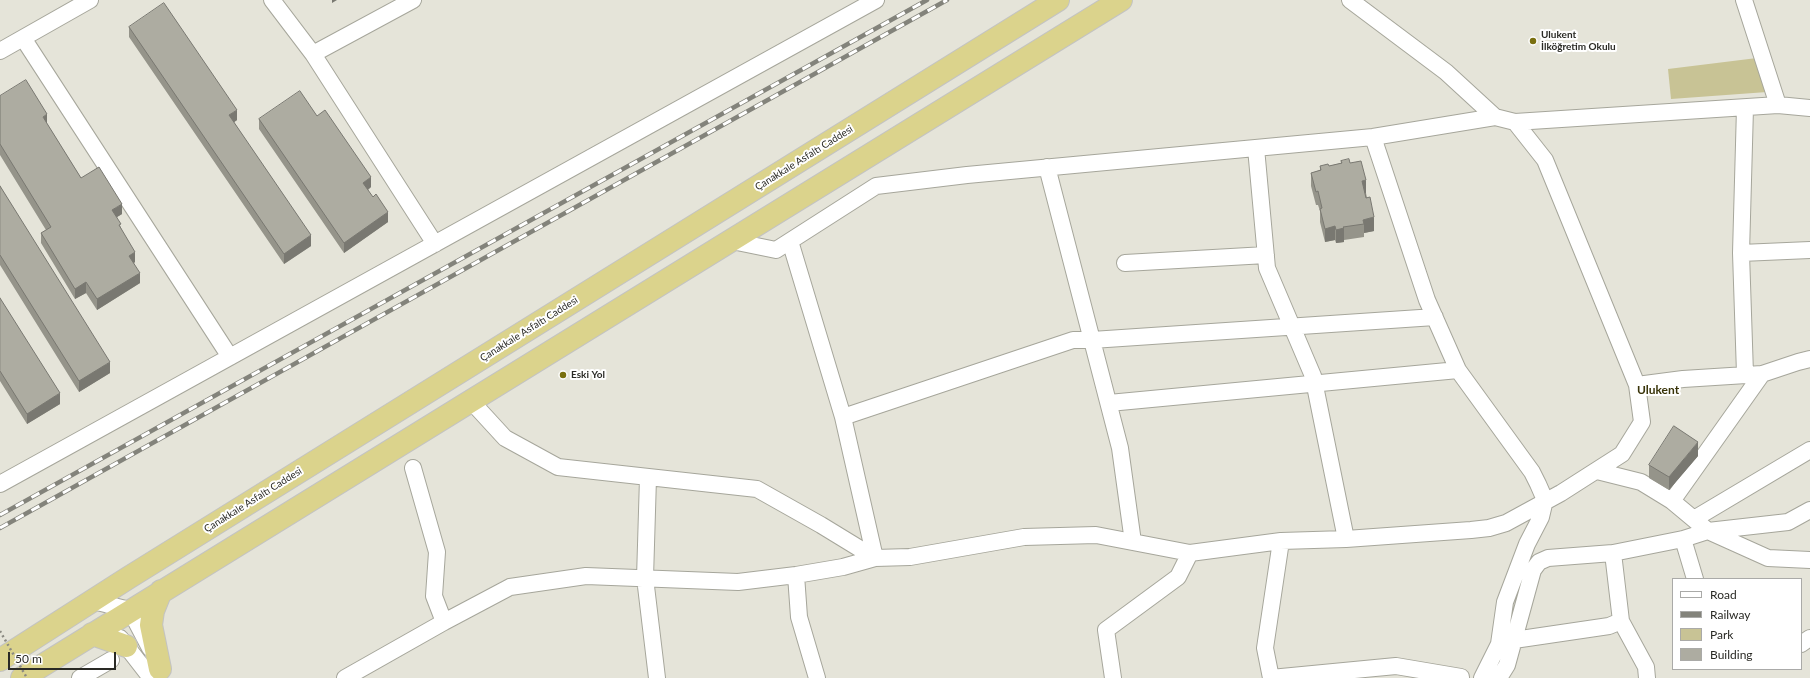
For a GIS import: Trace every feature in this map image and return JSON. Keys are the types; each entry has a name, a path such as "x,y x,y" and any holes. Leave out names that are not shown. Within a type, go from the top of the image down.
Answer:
{"highway":[{"name":"Çanakkale Asfaltı Caddesi","path":"0,660 1058,0"},
{"path":"22,678 1121,0"},
{"path":"159,675 151,625 153,611 161,591"},
{"path":"101,628 118,653"}],"street":[{"path":"0,51 90,0"},
{"path":"272,0 313,54 435,244"},
{"path":"313,54 413,0"},
{"path":"0,484 876,0"},
{"path":"1350,0 1446,72 1495,116 1515,122 1778,105 1810,108"},
{"path":"1744,0 1778,105"},
{"path":"23,38 230,357"},
{"path":"1745,108 1741,253 1745,374"},
{"path":"732,241 776,250 876,186 967,174 1373,137 1495,116"},
{"path":"346,678 444,622 510,588 586,576 738,582 796,575 843,567 875,558 910,557 1024,538 1096,535 1190,553 1281,541 1346,539 1489,528 1506,523 1545,500 1561,493 1622,454 1642,422 1637,385 1545,160 1515,122"},
{"path":"1373,137 1427,300 1458,370 1532,472 1545,500 1541,517 1527,544 1505,602 1499,644 1482,678"},
{"path":"1256,148 1267,268 1314,383 1346,539"},
{"path":"1047,167 1120,448 1133,542"},
{"path":"790,241 843,417 875,558"},
{"path":"1741,253 1810,250"},
{"path":"1125,263 1266,255"},
{"path":"843,417 1073,340 1092,340 1435,317"},
{"path":"1637,385 1683,379 1762,374 1810,359"},
{"path":"1108,403 1458,370"},
{"path":"1672,501 1762,374"},
{"path":"471,401 505,438 558,467 757,489 821,525 875,558"},
{"path":"1694,518 1810,450"},
{"path":"413,468 437,552 434,596 444,622"},
{"path":"1597,471 1641,482 1672,501 1708,531 1768,558 1810,560"},
{"path":"648,478 645,578 657,678"},
{"path":"1499,678 1507,665 1533,570 1539,562 1548,558 1613,554 1683,539 1708,531 1788,522 1810,510"},
{"path":"1683,539 1695,578"},
{"path":"1281,541 1265,648 1271,678 1396,666 1461,677"},
{"path":"1113,678 1106,630 1178,577 1190,553"},
{"path":"1613,554 1620,620 1646,667 1647,678"},
{"path":"796,575 799,617 817,678"},
{"path":"93,601 130,610 159,675"},
{"path":"93,601 101,628"},
{"path":"1514,640 1609,626 1620,620"},
{"path":"80,678 118,653 159,675"}],"path":[{"path":"0,631 27,678"}],"green space":[{"path":"1757,58 1767,92 1671,99 1668,69"}],"building":[{"path":"164,3 237,110 229,115 311,235 284,254 129,27"},
{"path":"26,80 47,114 43,117 81,178 99,167 122,204 112,210 135,252 129,256 140,273 97,299 86,282 75,289 41,233 51,227 0,144 0,96"},
{"path":"300,91 317,116 325,110 371,177 363,183 373,197 376,194 388,212 344,243 259,119"},
{"path":"1349,159 1350,163 1361,161 1366,180 1362,181 1366,198 1370,197 1374,217 1363,220 1364,224 1343,227 1344,228 1336,230 1335,226 1325,229 1320,209 1322,208 1318,191 1316,192 1311,173 1321,170 1320,166 1328,164 1329,166 1342,163 1341,161"},
{"path":"0,186 110,362 79,381 0,255"},
{"path":"0,298 60,393 27,414 0,371"},
{"path":"1674,426 1698,442 1669,477 1649,465"}],"railway":[{"path":"0,515 927,0"},
{"path":"0,528 947,0"}],"place":[{"name":"Ulukent İlköğretim Okulu","path":"1533,41"},
{"name":"Eski Yol","path":"563,375"}],"district":[{"name":"Ulukent","path":"1658,390"}]}
